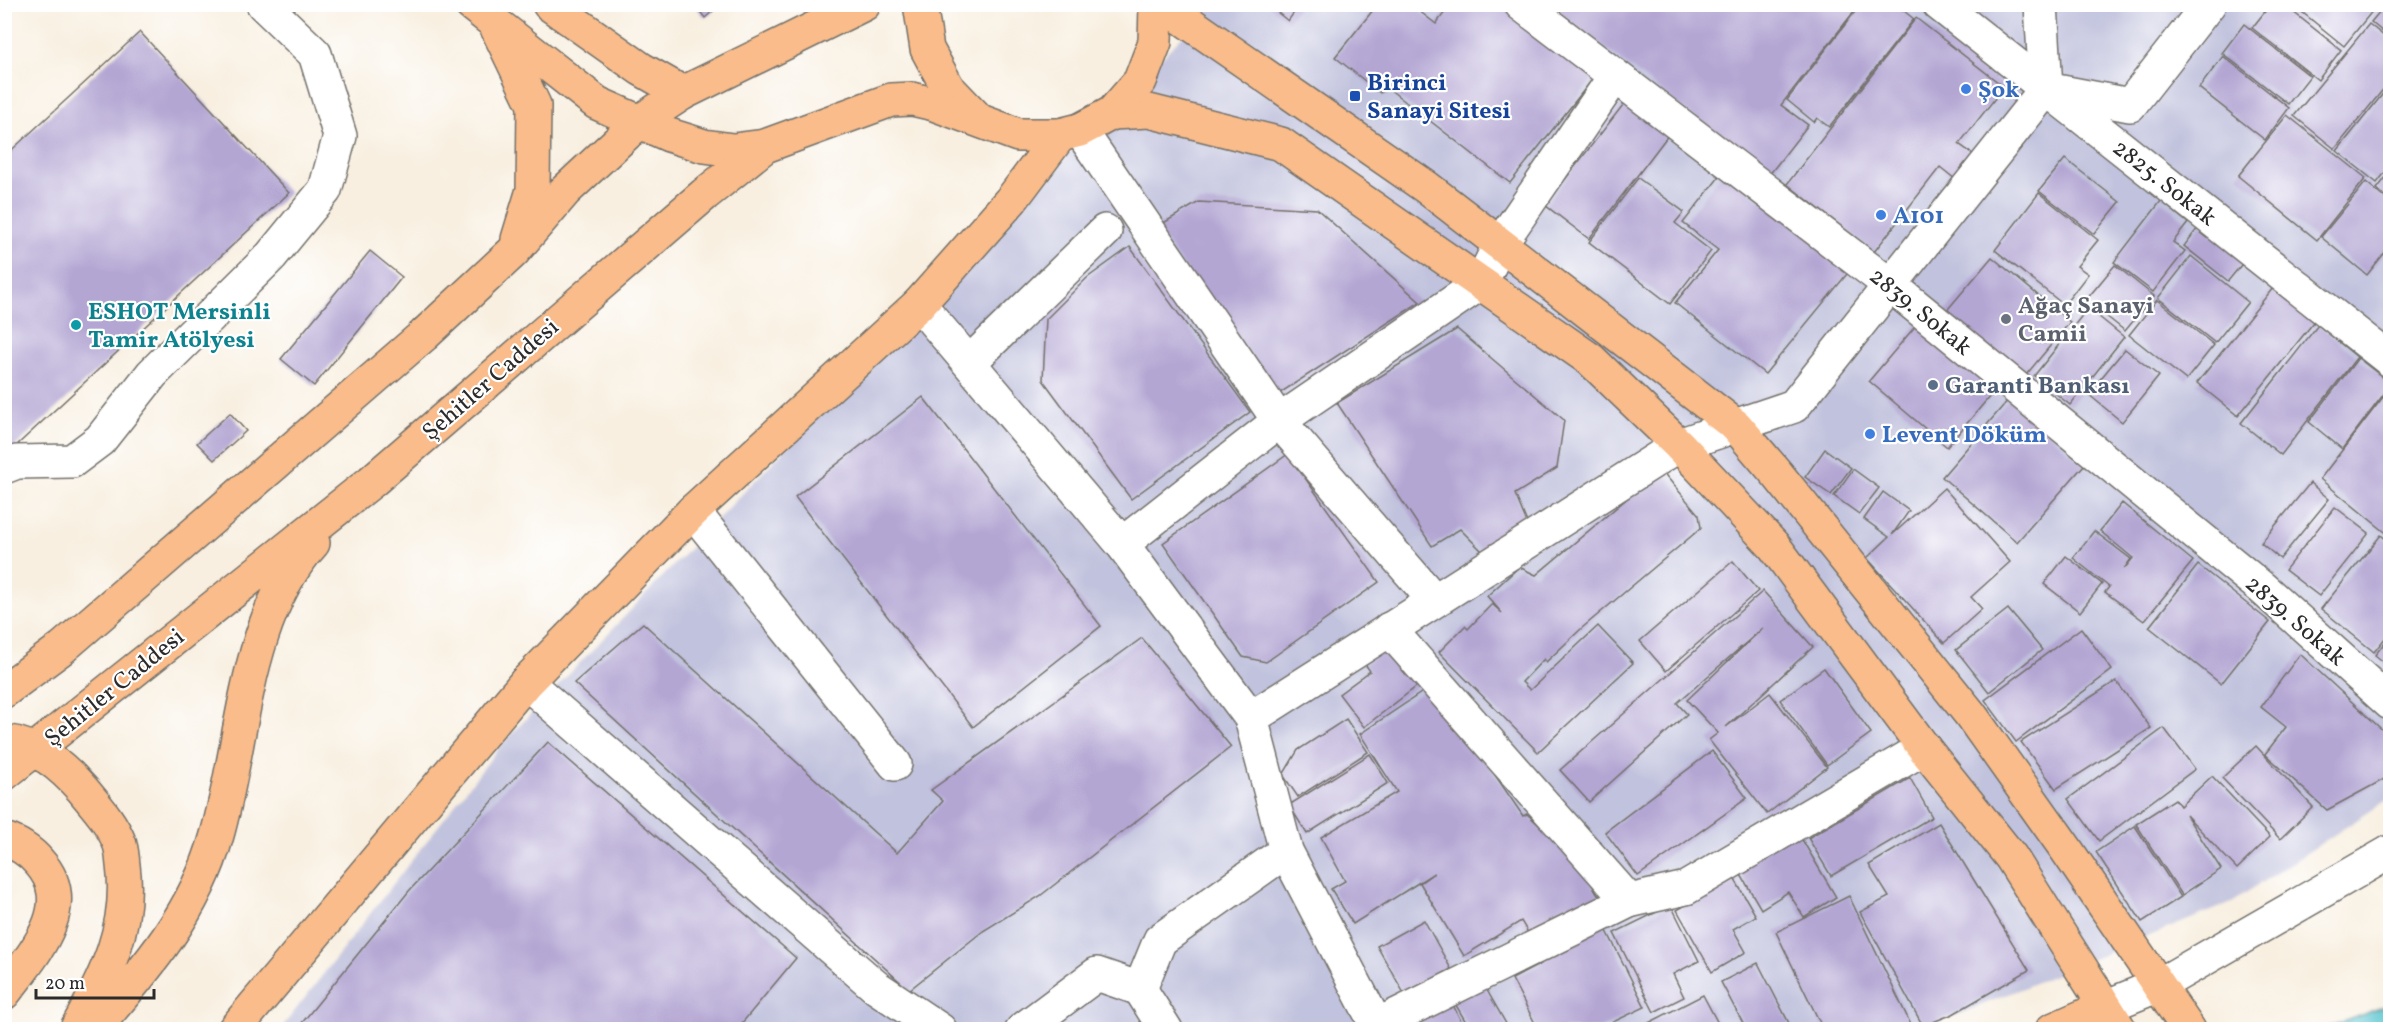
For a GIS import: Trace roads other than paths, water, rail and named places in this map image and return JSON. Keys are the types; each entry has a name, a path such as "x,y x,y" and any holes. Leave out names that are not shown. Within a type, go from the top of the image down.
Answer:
{"main road":[{"path":"549,4 641,69 683,93"},
{"path":"4,691 62,648 424,335 513,252 565,191 639,122 683,93 864,4"},
{"name":"Şehitler Caddesi","path":"920,4 927,49 948,88 979,120"},
{"name":"Şehitler Caddesi","path":"4,774 371,482 705,194 765,146 891,100 912,99 1018,135 1070,133 1112,113 1140,81 1155,42 1156,4"},
{"path":"1162,4 1426,187 1736,426 1970,714 2183,1022"},
{"path":"483,13 597,103 639,122 704,146 733,150 765,146"},
{"path":"483,13 534,105 533,190 513,252"},
{"path":"1112,113 1149,111 1281,144 1590,360 1679,445 1774,546 1924,748 2011,857 2113,1018 2052,1029"},
{"path":"234,1029 526,682 693,511 920,304 1070,133"},
{"path":"93,1029 136,982 166,943 198,890 217,836 264,631 288,574 304,553 371,482"},
{"path":"4,741 36,749 71,776 108,819 121,845 126,883 115,950 103,981 76,1029"},
{"path":"4,839 12,841 35,857 51,874 56,898 51,925 28,962 4,993"}],"street":[{"path":"4,467 17,462 72,461 100,440 152,374 271,256 325,190 340,136 315,54 263,4"},
{"name":"2839. Sokak","path":"1521,4 1890,285 2262,588 2391,703"},
{"name":"2825. Sokak","path":"1939,4 2391,360"},
{"path":"1251,718 1679,445 1794,406 2046,89 2041,4"},
{"path":"2046,89 2130,105 2209,4"},
{"path":"1122,544 1279,421 1481,283 1500,244 1615,76"},
{"path":"1070,133 1279,421 1434,600"},
{"path":"970,363 1105,231"},
{"path":"920,304 1122,544 1251,718 1286,851 1378,1027 1629,902 1686,888 1924,748"},
{"path":"693,511 895,764"},
{"path":"1389,629 1629,902"},
{"path":"526,682 876,987 940,1029"},
{"path":"1140,989 1160,940 1286,851"},
{"path":"2113,1018 2159,985 2391,852"},
{"path":"1022,1029 1097,974 1140,989 1166,1029"}],"water":[{"path":"2390,1004 2390,1029 2324,1029"}],"place":[{"name":"Şok","path":"1966,89"},
{"name":"Birinci Sanayi Sitesi","path":"1355,96"},
{"name":"A101","path":"1881,215"},
{"name":"Ağaç Sanayi Camii","path":"2006,319"},
{"name":"ESHOT Mersinli Tamir Atölyesi","path":"76,325"},
{"name":"Garanti Bankası","path":"1933,385"},
{"name":"Levent Döküm","path":"1870,434"}]}
